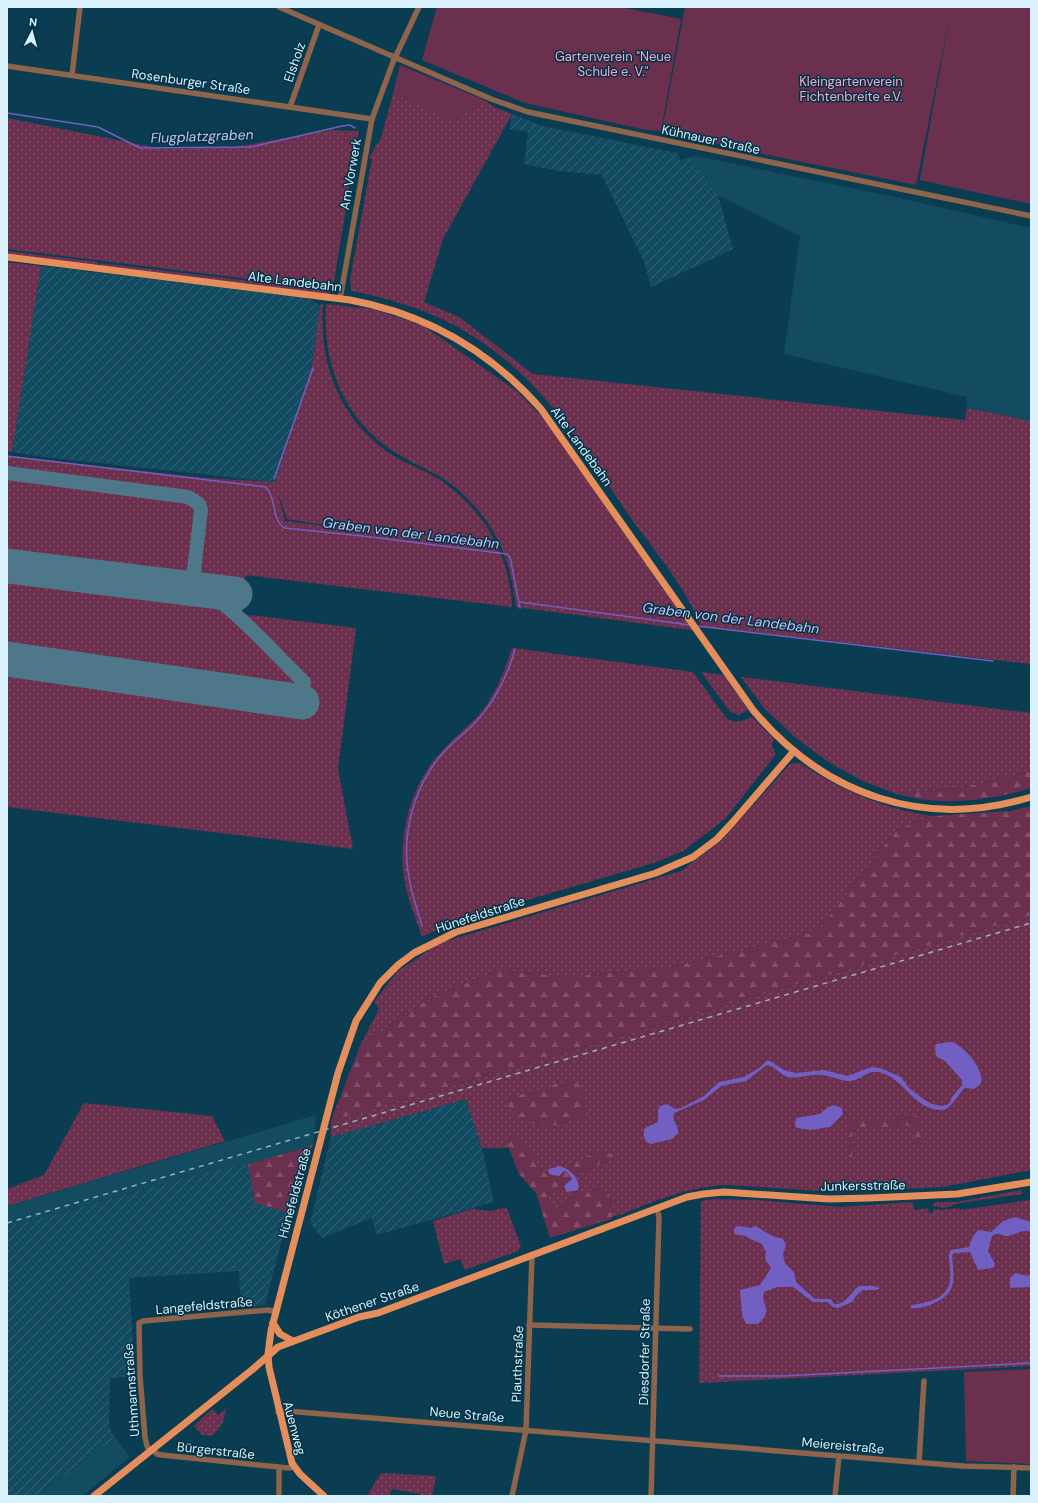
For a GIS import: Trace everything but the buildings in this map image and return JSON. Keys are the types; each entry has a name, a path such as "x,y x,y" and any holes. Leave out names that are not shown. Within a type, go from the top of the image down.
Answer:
{"main road":[{"name":"Alte Landebahn","path":"7,257 340,299 381,307 431,325 477,350 513,379 541,408 728,675 760,718 794,751 821,771 850,787 870,796 907,806 938,809 974,809 997,806 1031,797"},
{"name":"Hünefeldstraße","path":"268,1354 273,1323 344,1054 356,1021 380,983 398,964 414,952 456,932 656,873 693,857 717,839 794,751"},
{"name":"Junkersstraße","path":"695,1195 724,1192 843,1200 957,1194 1031,1182"},
{"name":"Köthener Straße","path":"94,1496 254,1368 268,1354 278,1347 359,1318 378,1313 695,1195"},
{"path":"273,1323 280,1334 293,1341"},
{"name":"Auenweg","path":"268,1354 278,1412 294,1467 324,1496"}],"street":[{"path":"72,75 80,7"},
{"name":"Kühnauer Straße","path":"279,7 502,104 528,112 1031,216"},
{"name":"Am Vorwerk","path":"340,299 372,119 395,57 419,7"},
{"name":"Elsholz","path":"290,107 319,25"},
{"name":"Rosenburger Straße","path":"7,66 372,119"},
{"name":"Diesdorfer Straße","path":"651,1496 655,1328 660,1217 657,1208"},
{"name":"Plauthstraße","path":"512,1496 526,1430 532,1255"},
{"name":"Langefeldstraße","path":"137,1327 139,1323 143,1321 245,1312 276,1312"},
{"path":"529,1324 690,1329"},
{"name":"Uthmannstraße","path":"137,1327 146,1443 151,1450"},
{"path":"919,1462 924,1381"},
{"name":"Neue Straße","path":"278,1412 284,1410 653,1440"},
{"name":"Meiereistraße","path":"653,1440 919,1462 1031,1468"},
{"name":"Bürgerstraße","path":"151,1450 162,1455 279,1468 294,1467"},
{"path":"835,1496 839,1456"},
{"path":"1013,1496 1014,1467"},
{"path":"279,1468 279,1496"}],"shaded area":[{"path":"512,114 543,126 677,153 680,160 690,157 718,195 733,249 651,287 645,264 602,175 559,171 524,164 528,132 510,129"},
{"path":"696,156 886,195 1031,228 1031,421 967,408 967,397 784,354 800,236 718,195 690,157"},
{"path":"41,266 305,297 320,305 313,362 275,482 36,456 12,452"},
{"path":"951,1042 961,1047 972,1058 980,1071 981,1083 974,1089 965,1088 951,1105 942,1110 925,1106 899,1083 879,1072 869,1073 858,1079 848,1081 824,1075 788,1077 773,1067 767,1065 746,1081 721,1086 704,1100 674,1113 673,1116 678,1133 672,1139 651,1144 644,1138 645,1128 658,1122 658,1110 660,1106 667,1104 675,1109 681,1108 704,1096 719,1082 744,1077 759,1068 768,1060 784,1070 796,1073 824,1070 848,1076 871,1067 880,1068 901,1077 909,1088 932,1104 942,1106 949,1104 952,1097 962,1085 962,1080 945,1061 936,1056 935,1048 936,1044"},
{"path":"466,1099 482,1148 494,1202 377,1235 372,1218 322,1238 310,1223 331,1137"},
{"path":"834,1105 842,1108 843,1114 830,1127 811,1130 797,1128 795,1126 796,1118 820,1114 828,1107"},
{"path":"316,1115 313,1145 248,1164 218,1169 7,1227 7,1206"},
{"path":"248,1164 255,1203 289,1213 265,1305 241,1307 239,1271 129,1278 135,1376 110,1378 109,1427 114,1436 112,1440 68,1473 33,1496 7,1496 7,1227 218,1169"},
{"path":"560,1166 567,1169 574,1175 578,1182 578,1190 567,1192 564,1186 572,1179 567,1172 564,1171 559,1176 552,1175 548,1172 549,1169"},
{"path":"1015,1217 1031,1222 1031,1232 1022,1231 1008,1236 997,1234 992,1236 988,1251 995,1264 993,1268 978,1270 970,1252 954,1253 952,1256 953,1279 950,1290 940,1300 932,1304 922,1308 911,1308 911,1305 928,1302 941,1296 945,1292 949,1286 949,1256 951,1250 969,1247 973,1236 978,1230 991,1232 1003,1221"},
{"path":"739,1226 751,1228 756,1226 770,1235 783,1239 786,1245 783,1255 785,1263 794,1272 796,1282 815,1299 831,1299 834,1304 838,1304 845,1301 859,1286 873,1286 880,1288 877,1290 863,1290 852,1302 838,1308 833,1307 827,1302 813,1302 793,1287 777,1287 764,1292 763,1297 766,1315 763,1319 758,1324 746,1324 742,1315 740,1290 760,1285 771,1268 765,1259 766,1252 762,1244 746,1236 734,1234 735,1227"},
{"path":"1015,1273 1028,1276 1031,1273 1031,1287 1010,1288 1010,1278"},
{"path":"114,1436 130,1457 82,1496 33,1496 68,1473 112,1440"}],"green space":[{"name":"Gartenverein \"Neue Schule e. V.\"","path":"437,7 620,7 681,19 661,131 646,130 525,103 422,60"},
{"name":"Kleingartenverein Fichtenbreite e.V.","path":"685,7 1031,7 1031,204 920,180 951,9 916,185 728,147 662,131"},
{"path":"400,65 482,99 456,122 393,94"},
{"path":"393,94 456,122 482,99 494,107 512,114 443,239 424,302 459,317 533,374 965,420 967,408 1031,421 1031,664 701,626 695,611 678,583 628,514 579,442 558,414 526,379 505,359 483,342 459,328 408,306 380,297 351,291 350,280 372,159 369,158 381,138"},
{"path":"7,118 162,149 234,147 332,130 358,131 359,129 333,287 331,289 7,249"},
{"path":"7,251 98,262 98,266 7,254"},
{"path":"7,262 41,266 12,452 7,451"},
{"path":"100,263 331,292 327,294 100,266"},
{"path":"323,304 324,347 335,386 344,404 355,421 369,437 386,451 399,459 440,480 470,505 482,519 500,552 510,588 512,607 246,575 244,585 208,581 200,569 189,568 177,577 7,556 7,456 206,478 275,482 313,362 320,305","holes":["277,491 287,519 349,529 285,521"]},
{"path":"326,304 372,309 422,325 518,392 546,421 692,630 516,607 510,572 505,556 490,526 481,513 449,482 403,457 383,444 366,429 353,412 342,392 334,372 328,350"},
{"path":"7,575 242,605 241,614 356,628 338,769 353,849 7,807"},
{"path":"512,648 693,672 726,718 733,721 742,721 752,717 774,739 772,746 776,754 726,818 685,850 657,862 453,922 422,937 408,896 403,870 404,838 410,807 415,792 431,764 484,708 502,675"},
{"path":"701,672 724,675 748,710 739,715 730,712"},
{"path":"741,677 1031,713 1031,771 960,788 894,793 863,781 830,763 797,739 764,708"},
{"path":"800,763 831,782 863,797 897,809 932,816 896,830 817,932 671,967 566,977 499,970 428,999 360,1046 379,1009 374,1002 398,971 440,943 681,871 720,842 790,764"},
{"path":"1031,771 1031,788 1015,793 980,799 963,801 928,800 894,793 960,788"},
{"path":"1031,806 1031,915 331,1121 360,1046 428,999 499,970 566,977 671,967 817,932 896,830 932,816 1010,811"},
{"path":"1031,915 1031,1170 943,1187 838,1192 727,1185 712,1186 685,1191 620,1215 613,1216 610,1197 565,1202 553,1207 549,1204 547,1193 559,1190 563,1185 584,1172 613,1159 590,1154 580,1160 573,1161 563,1174 556,1177 545,1173 532,1154 507,1141 510,1148 482,1148 466,1099 331,1137 331,1121"},
{"path":"570,1081 574,1081 581,1087 588,1113 585,1117 580,1119 570,1119 553,1126 539,1125 521,1117 516,1118 506,1102 507,1099 527,1092 542,1090 560,1083 567,1084"},
{"path":"84,1103 212,1116 225,1141 7,1206 7,1189 44,1175"},
{"path":"917,1116 920,1118 921,1129 922,1142 920,1149 916,1150 914,1125 852,1129 852,1157 847,1158 847,1119 860,1117 865,1120"},
{"path":"514,1136 532,1154 545,1173 556,1177 563,1174 573,1161 598,1152 609,1153 615,1156 614,1159 592,1167 576,1176 563,1185 559,1190 547,1193 549,1204 553,1207 565,1202 569,1197 597,1187 604,1187 610,1197 613,1216 611,1219 550,1238 536,1193 519,1174 506,1141"},
{"path":"313,1145 305,1158 289,1213 255,1203 248,1164"},
{"path":"1021,1190 1023,1194 960,1203 944,1208 933,1206 934,1202 957,1202"},
{"path":"714,1199 757,1200 841,1207 913,1202 914,1210 928,1208 929,1213 933,1213 933,1209 940,1210 960,1208 960,1210 1031,1200 1031,1366 699,1383 701,1201"},
{"path":"506,1208 508,1211 521,1246 518,1251 465,1270 460,1259 444,1264 433,1221 472,1209 491,1211"},
{"path":"1031,1369 1031,1464 966,1461 964,1372"},
{"path":"212,1409 218,1415 226,1409 223,1421 218,1430 211,1436 202,1435 194,1426"},
{"path":"381,1473 436,1476 432,1496 420,1496 420,1494 392,1489 389,1496 367,1496"}],"waterway":[{"name":"Flugplatzgraben","path":"7,113 98,127 140,148 251,147 342,126 350,125 355,128"},
{"path":"274,479 313,368"},
{"name":"Graben von der Landebahn","path":"7,456 266,487 272,497 278,520 285,528 507,554 510,557 520,608"},
{"name":"Graben von der Landebahn","path":"520,602 690,625"},
{"name":"Graben von der Landebahn","path":"697,626 993,661"},
{"path":"422,926 411,886 407,861 408,832 415,803 420,789 435,763 486,710 503,681 515,649"},
{"path":"719,1376 783,1376 1031,1363"}],"taxiway":[{"path":"7,473 188,497 199,504 201,510 192,588"},
{"path":"222,592 221,602 253,631 304,682 302,702"}],"runway":[{"path":"7,566 235,594"},
{"path":"7,659 302,702"}],"railway":[{"path":"7,1223 1031,923"}]}
